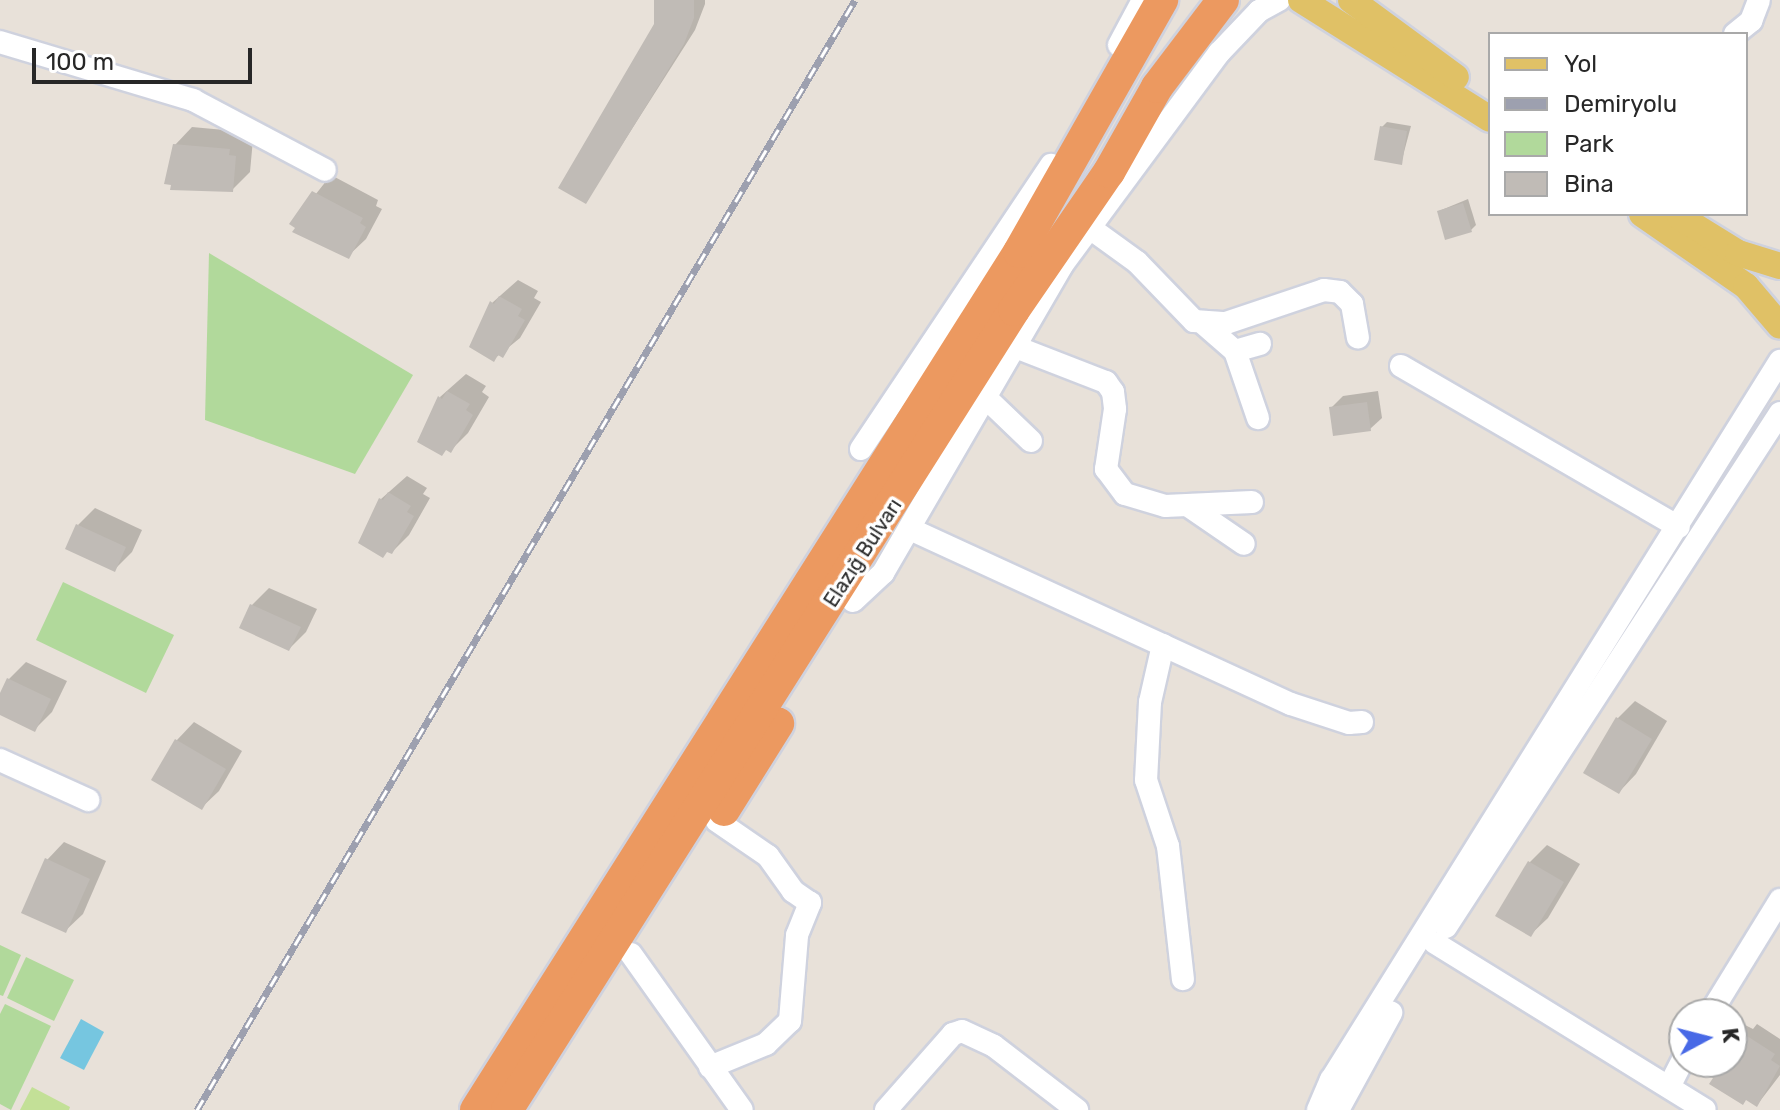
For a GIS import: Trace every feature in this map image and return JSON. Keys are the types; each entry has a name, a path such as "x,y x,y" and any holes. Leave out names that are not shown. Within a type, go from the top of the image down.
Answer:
{"highway":[{"name":"Elazığ Bulvarı","path":"476,1110 1019,252 1162,0"},
{"name":"Elazığ Bulvarı","path":"507,1110 917,468 1014,310 1109,172 1157,87 1223,0"},
{"path":"533,1110 853,601 917,468"},
{"path":"453,1110 666,773 738,666 811,579"}],"main road":[{"path":"1301,0 1488,118"},
{"path":"1351,0 1488,97"},
{"path":"1645,216 1746,286 1780,326"},
{"path":"1678,216 1738,253 1780,266"}],"street":[{"path":"861,449 1012,230 1143,0"},
{"path":"853,601 883,573 1013,346 1090,228 1219,53 1259,11 1279,0"},
{"path":"1737,32 1751,21 1759,0"},
{"path":"0,42 193,100 325,170"},
{"path":"1090,228 1137,262 1194,321 1205,325 1235,351 1258,418"},
{"path":"1205,325 1324,290 1340,292 1352,304 1358,337"},
{"path":"1235,351 1260,344"},
{"path":"1013,346 1106,382 1113,392 1106,469 1113,484 1125,494 1165,506 1252,502"},
{"path":"1318,1110 1331,1080 1780,361"},
{"path":"1401,366 1679,527"},
{"path":"984,396 1031,441"},
{"path":"1338,1110 1435,943 1780,413"},
{"path":"1190,507 1244,544"},
{"path":"910,529 1291,704 1349,723 1362,722"},
{"path":"1163,645 1150,702 1146,780 1168,846 1183,979"},
{"path":"0,760 88,800"},
{"path":"710,1067 766,1044 790,1021 797,935 810,903 793,891 768,856 717,821"},
{"path":"1720,998 1780,900"},
{"path":"1435,943 1705,1110"},
{"path":"631,954 742,1110"},
{"path":"886,1110 953,1034 962,1031 994,1046 1077,1110"},
{"path":"1669,1087 1674,1078"}],"green space":[{"path":"209,253 413,375 355,474 205,420"},
{"path":"63,582 174,635 146,693 36,640"},
{"path":"0,945 21,955 3,996 0,995"},
{"path":"26,957 74,980 54,1021 7,998"},
{"path":"5,1004 51,1026 11,1110 0,1104 0,1014"},
{"path":"32,1087 70,1107 69,1110 20,1110"}],"water":[{"path":"81,1019 104,1032 84,1070 60,1058"}],"building":[{"path":"654,0 694,0 694,18 684,44 586,204 558,188 654,24"},
{"path":"1380,126 1407,131 1402,165 1374,160"},
{"path":"173,144 230,149 229,155 236,156 233,192 170,190 171,185 164,184"},
{"path":"312,191 363,218 360,223 366,227 349,259 292,232 295,228 289,224"},
{"path":"1463,203 1472,232 1445,240 1437,211"},
{"path":"499,296 522,309 518,316 525,320 503,358 498,355 494,362 469,347 490,301 494,304"},
{"path":"447,391 470,404 466,410 473,415 451,453 446,450 442,456 417,442 438,396 442,399"},
{"path":"1367,402 1371,431 1333,436 1329,407"},
{"path":"388,492 411,506 407,512 414,516 392,554 387,552 383,558 358,543 379,498 383,500"},
{"path":"76,524 126,547 115,572 65,549"},
{"path":"250,604 301,627 289,651 239,628"},
{"path":"7,678 51,699 35,732 0,715 0,693"},
{"path":"1616,717 1652,739 1619,794 1583,773"},
{"path":"175,739 226,769 202,810 151,780"},
{"path":"45,858 90,879 66,933 21,913"},
{"path":"1528,861 1564,882 1531,937 1495,916"},
{"path":"1748,1037 1775,1054 1771,1060 1780,1066 1757,1107 1746,1100 1743,1105 1709,1084 1713,1078 1748,1078"}],"railway":[{"path":"197,1110 855,0"}]}
